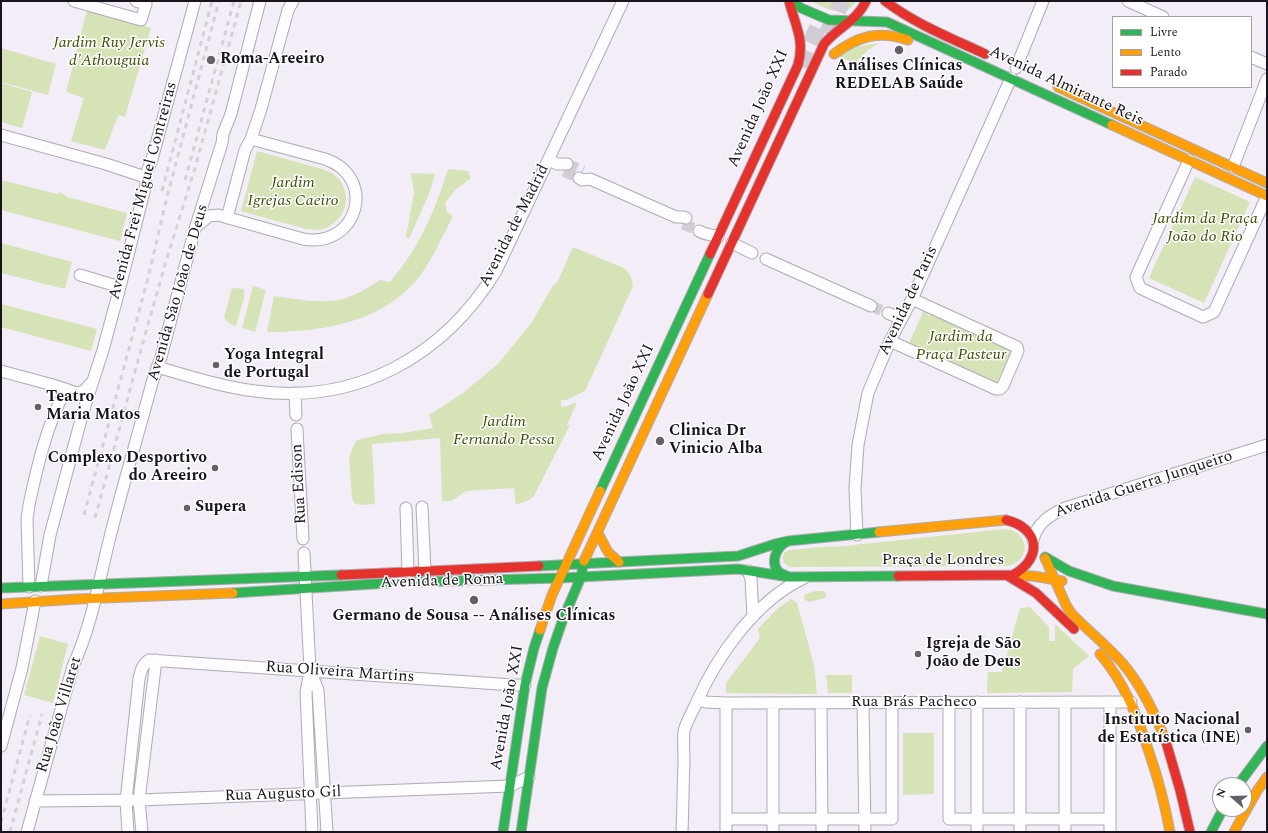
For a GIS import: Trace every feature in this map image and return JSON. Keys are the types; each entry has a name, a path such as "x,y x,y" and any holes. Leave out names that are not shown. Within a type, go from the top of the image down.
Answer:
{"main road":[{"name":"Avenida João XXI","path":"503,832 525,685 544,615 715,235 800,59 802,53 802,39 791,12 789,1"},
{"name":"Avenida Almirante Reis","path":"792,1 801,8 837,22 887,22 1267,196"},
{"name":"Avenida João XXI","path":"521,832 542,688 563,618 581,577 583,564 824,44 833,34 859,13 866,1"},
{"name":"Avenida Almirante Reis","path":"884,1 916,22 990,56"},
{"path":"834,54 858,38 880,34 900,38 937,52 958,54"},
{"path":"1011,78 1018,69"},
{"name":"Avenida Almirante Reis","path":"1052,84 1267,182"},
{"path":"1228,178 1233,167"},
{"path":"715,235 732,243"},
{"name":"Praça de Londres","path":"788,541 1006,520 1022,526 1027,530 1034,543 1033,557 1027,567 1018,573 1008,576 789,577"},
{"path":"598,533 608,552 619,562"},
{"path":"788,541 782,543 778,548 775,560 779,572 789,577"},
{"name":"Avenida de Roma","path":"1,588 99,585 305,583 402,579 566,565 738,556 756,551 777,542 788,541"},
{"path":"1034,543 1046,558 1066,605 1071,613 1125,666 1143,692 1152,709 1172,760 1190,832"},
{"path":"1046,558 1069,572 1113,586 1216,606 1267,614"},
{"name":"Avenida de Roma","path":"425,576 560,578 738,569 789,577"},
{"path":"1008,576 1033,576 1073,583 1113,586"},
{"path":"1008,576 1036,593 1092,646 1115,672 1131,702 1141,726 1158,782 1170,832"},
{"name":"Avenida de Roma","path":"1,604 35,601 163,596 305,583 402,579"},
{"path":"35,601 42,586"},
{"path":"29,587 35,601"},
{"path":"525,685 542,688"},
{"path":"1244,777 1267,746"},
{"path":"1234,832 1253,798 1267,777"},
{"path":"1211,832 1219,817"}],"street":[{"path":"74,1 142,20 146,4 136,1"},
{"name":"Avenida Frei Miguel Contreiras","path":"42,586 50,535 83,412 103,350 146,184 145,177 152,159 195,1"},
{"name":"Avenida São João de Deus","path":"99,585 109,542 196,227 207,195 222,143 223,134 231,114 260,1"},
{"path":"1018,69 1043,1"},
{"path":"1128,1 1161,16"},
{"name":"Avenida de Madrid","path":"157,367 236,388 274,393 318,391 349,385 385,373 418,354 448,331 475,303 496,272 559,165 620,3"},
{"name":"Avenida São João de Deus","path":"222,217 261,109 290,4"},
{"path":"1252,57 1267,64"},
{"name":"Avenida de Paris","path":"857,535 856,480 858,445 864,408 873,378 912,299 1011,78"},
{"path":"1233,167 1267,79"},
{"path":"1,135 106,164 145,177"},
{"path":"196,227 202,220 209,216 222,217 304,239 317,240 330,238 341,231 350,222 355,210 356,197 354,184 348,173 338,164 325,159 251,139"},
{"path":"1188,160 1136,277 1140,288 1203,317 1214,312 1267,196"},
{"path":"584,176 682,220"},
{"path":"207,195 209,208 222,217"},
{"path":"700,228 705,235 715,235"},
{"path":"732,243 752,253"},
{"path":"766,259 871,306"},
{"path":"80,275 120,287"},
{"path":"890,341 996,389 1000,389 1003,386 1018,353 1017,347 912,299"},
{"path":"888,313 901,319"},
{"path":"1,370 71,391 84,391 88,388 92,381"},
{"path":"71,391 82,401 84,406 83,412"},
{"path":"29,587 27,519 29,505 51,423 59,403 71,391"},
{"path":"295,393 296,415"},
{"name":"Rua Edison","path":"297,429 303,539"},
{"name":"Avenida Guerra Junqueiro","path":"1034,543 1036,530 1042,522 1050,515 1065,508 1267,444"},
{"name":"Avenida de Roma","path":"422,507 425,576"},
{"name":"Avenida de Roma","path":"402,579 406,508"},
{"path":"304,554 310,670 306,692 312,832"},
{"path":"748,571 751,579 753,617"},
{"path":"682,832 684,731 698,699 720,660 738,634 753,617 782,590 807,577"},
{"path":"94,599 99,585"},
{"name":"Rua João Villaret","path":"27,832 73,666 79,652 94,599"},
{"path":"1,746 22,668 35,601"},
{"path":"128,832 126,801 140,673 144,663 149,660 156,660 139,800 142,832"},
{"name":"Rua Oliveira Martins","path":"156,660 525,685"},
{"path":"310,670 318,690 327,832"},
{"name":"Rua Brás Pacheco","path":"698,699 705,702 726,703 1131,702"},
{"path":"726,819 892,819 892,702"},
{"path":"949,702 949,819 1110,819"},
{"path":"977,702 977,832"},
{"path":"1020,702 1020,832"},
{"path":"1065,702 1065,832"},
{"path":"1110,702 1110,832"},
{"path":"726,703 726,832"},
{"path":"773,703 773,832"},
{"path":"821,703 822,832"},
{"path":"863,703 865,832"},
{"name":"Rua Augusto Gil","path":"35,801 126,801 510,786 530,777"}],"green space":[{"path":"811,1 856,1 852,7 841,12 829,9"},
{"name":"Jardim Ruy Jervis d'Athouguia","path":"87,10 151,28 125,117 118,115 105,150 71,141 84,98 66,92"},
{"path":"879,43 868,50 855,63 838,56 848,48"},
{"path":"1,48 56,64 48,95 1,82"},
{"path":"1,83 32,92 22,128 1,122"},
{"name":"Jardim Igrejas Caeiro","path":"257,151 332,173 340,180 346,197 345,207 341,216 326,228 317,230 306,229 241,211"},
{"path":"448,169 468,171 471,178 455,190 445,203 447,212 453,216 428,263 419,277 404,293 369,315 350,322 309,330 267,332 274,296 311,301 330,301 346,298 368,288 380,280 390,282 418,242 438,200"},
{"path":"411,173 435,174 430,191 409,239 406,237 414,193"},
{"name":"Jardim da Praça João do Rio","path":"1195,177 1250,202 1204,303 1149,278"},
{"path":"1,180 57,194 60,192 67,197 127,213 120,241 1,210"},
{"path":"1,243 72,262 65,289 1,273"},
{"name":"Jardim Fernando Pessa","path":"573,247 624,268 630,276 633,286 585,391 566,400 561,400 561,407 577,402 567,425 570,425 534,496 529,500 516,505 514,488 466,491 451,501 442,501 440,438 372,444 375,504 360,505 354,503 352,498 349,458 357,440 383,434 403,433 433,428 429,415 463,393 499,363 532,322 552,287 558,281"},
{"path":"253,286 266,290 255,332 242,328"},
{"path":"232,288 244,289 244,298 236,326 230,324 224,318"},
{"path":"1,304 97,329 91,351 1,327"},
{"name":"Jardim da Praça Pasteur","path":"925,311 929,313 927,315 929,316 930,313 1012,350 998,383 910,344 923,312"},
{"path":"1005,529 1013,531 1019,535 1025,547 1021,559 1007,566 790,567 785,564 783,560 784,553 789,550 835,547"},
{"path":"816,591 825,591 825,598 810,602 806,601 804,598 805,594"},
{"path":"791,599 797,603 814,665 817,694 726,693 726,683 760,638 758,629 777,609"},
{"path":"1030,607 1049,627 1049,641 1055,641 1055,624 1089,656 1073,669 1072,692 987,693 988,672 1002,672 1020,608"},
{"path":"40,636 68,644 53,703 24,695"},
{"path":"826,675 852,675 852,693 828,693"},
{"path":"903,733 934,733 934,794 903,795"}],"tunnel":[{"path":"827,34 842,1"},
{"path":"800,66 824,14"},
{"path":"567,164 583,171"},
{"path":"564,171 579,178"},
{"path":"683,224 699,231"},
{"path":"871,306 888,313"}],"railway":[{"path":"162,191 212,1"},
{"path":"84,515 147,282 167,197 219,1"},
{"path":"185,180 234,1"},
{"path":"95,518 164,268 195,168 241,1"},
{"path":"10,832 42,714"},
{"path":"1,822 30,715"}],"traffic: fast":[{"path":"792,1 801,8 829,20 887,22 1112,125"},
{"path":"600,491 710,254"},
{"path":"879,532 788,541 784,543 777,551 775,556 775,565 780,573 789,577 898,576"},
{"path":"539,566 738,556 788,541"},
{"path":"1045,557 1069,571 1113,586 1267,614"},
{"path":"521,832 542,688 563,619 581,577 584,561"},
{"path":"415,582 560,578 738,569 789,577"},
{"path":"1,588 341,575"},
{"path":"233,593 389,583"},
{"path":"503,832 525,685 540,630"},
{"path":"1244,777 1267,746"},
{"path":"1211,832 1219,817"}],"traffic: slow":[{"path":"834,54 852,43 869,36 888,35 908,40"},
{"path":"1058,87 1267,183"},
{"path":"1112,125 1267,196"},
{"path":"584,561 708,294"},
{"path":"540,630 552,595 600,491"},
{"path":"879,532 1006,520"},
{"path":"598,533 608,552 619,562"},
{"path":"1045,558 1071,613 1111,651 1131,674 1148,702 1166,742"},
{"path":"1013,576 1033,576 1062,581"},
{"path":"1,604 78,599 233,593"},
{"path":"1100,654 1117,676 1135,713 1164,802 1170,832"},
{"path":"1234,832 1257,791 1267,777"}],"traffic: jam":[{"path":"710,254 798,65 800,56 800,40 789,1"},
{"path":"708,294 824,44 857,14 866,1"},
{"path":"885,1 921,24 985,54"},
{"path":"898,576 1013,575 1023,568 1029,560 1033,552 1034,544 1031,536 1026,530 1017,524 1006,520"},
{"path":"341,575 539,566"},
{"path":"1008,576 1036,593 1074,629"},
{"path":"1166,742 1190,832"}],"place":[{"name":"Análises Clínicas REDELAB Saúde","path":"899,50"},
{"name":"Roma-Areeiro","path":"211,60"},
{"name":"Yoga Integral de Portugal","path":"216,365"},
{"name":"Teatro Maria Matos","path":"38,407"},
{"name":"Clinica Dr Vinicio Alba","path":"660,441"},
{"name":"Complexo Desportivo do Areeiro","path":"215,468"},
{"name":"Supera","path":"187,508"},
{"name":"Germano de Sousa -- Análises Clínicas","path":"474,600"},
{"name":"Igreja de São João de Deus","path":"918,654"},
{"name":"Instituto Nacional de Estatística (INE)","path":"1248,730"}]}
